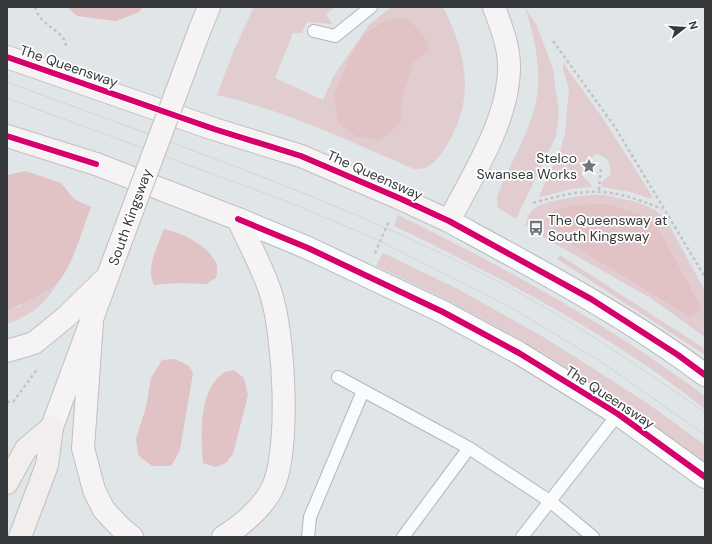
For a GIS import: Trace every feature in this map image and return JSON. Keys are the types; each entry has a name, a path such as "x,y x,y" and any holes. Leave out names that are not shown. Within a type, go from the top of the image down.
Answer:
{"highway":[{"path":"7,483 26,449 52,427"},
{"path":"20,537 47,465 52,427"}],"main road":[{"path":"449,222 489,142 506,98 509,65 507,50 494,7"},
{"name":"South Kingsway","path":"52,427 207,14"},
{"name":"The Queensway","path":"7,57 214,129 301,156 399,198 449,222 591,299 678,355 705,375"},
{"name":"The Queensway","path":"7,136 96,164 238,219 308,248 443,312 518,353 618,414 705,477"},
{"path":"223,537 241,525 262,504 272,489 280,469 283,432 283,389 277,319 264,273 238,219"},
{"path":"7,351 34,343 66,317 109,276"},
{"path":"92,322 83,448 94,490 104,510 120,528 132,537"}],"lane":[{"path":"314,31 335,36 371,7"},
{"path":"338,377 469,448 551,502 593,537"},
{"path":"308,537 310,517 363,391"},
{"path":"522,537 551,502 618,414"},
{"path":"403,537 469,448"}],"path":[{"path":"35,7 38,17 62,35 66,40 66,46"},
{"path":"554,41 615,127 705,277"},
{"path":"599,190 601,166"},
{"path":"533,203 567,193 599,190 632,197 663,209"},
{"path":"373,257 390,218"},
{"path":"7,402 13,402 40,364"}],"shaded area":[{"path":"67,7 143,7 139,12 116,21 77,16"},
{"path":"254,7 335,7 326,14 332,24 307,22 302,33 293,33 275,78 323,100 333,77 369,25 391,7 443,7 452,25 458,43 463,61 465,79 464,97 454,133 437,159 427,167 414,169 292,118 242,101 217,95 234,50"},
{"path":"525,7 537,26 553,69 559,113 556,136 516,219 498,208 497,197 532,118 537,94 537,56"},
{"path":"406,18 424,36 429,50 414,62 402,97 400,124 379,140 357,137 338,123 334,96 350,56 365,33 387,20"},
{"path":"563,63 602,117 652,196 651,199 630,192 602,187 602,182 611,174 610,166 606,158 596,154 582,164 582,175 592,186 591,187 571,189 541,197 539,196 561,148 565,133 569,89 563,70"},
{"path":"26,171 61,183 74,199 91,207 74,254 60,280 35,297 7,310 7,175"},
{"path":"605,195 637,202 655,210 666,219 705,291 705,337 649,297 541,236 544,228 530,220 527,226 525,225 530,213 541,205 567,198"},
{"path":"608,204 642,215 656,224 702,309 691,318 552,232 546,214 573,205"},
{"path":"398,215 517,276 556,298 632,345 705,396 705,409 632,356 555,309 475,266 394,226"},
{"path":"164,229 179,233 201,245 217,265 216,278 206,284 179,283 154,285 151,271 153,257"},
{"path":"383,253 458,289 545,338 644,401 705,445 705,465 628,408 546,355 462,308 376,266"},
{"path":"560,255 705,349 705,355 557,259"},
{"path":"59,281 38,308 7,324 7,310 20,306"},
{"path":"175,359 189,366 193,373 180,450 171,466 152,466 138,455 136,439 146,407 151,378 162,360"},
{"path":"234,370 244,378 248,395 233,454 226,463 216,467 203,463 202,428 205,403 214,382 223,373"}],"tram line":[{"path":"7,82 257,175 381,226 441,253 528,297 554,312 605,344 705,412"},
{"path":"7,98 291,203 380,241 510,307 603,363 705,435"}],"cycle path":[{"path":"7,57 214,129 301,156 399,198 449,221 591,299 678,355 705,375"},
{"path":"7,136 96,164"},
{"path":"238,219 308,248 443,312 519,353 618,414 705,477"}],"place":[{"name":"Stelco Swansea Works","path":"589,166"},
{"name":"The Queensway at South Kingsway","path":"536,228"}]}
